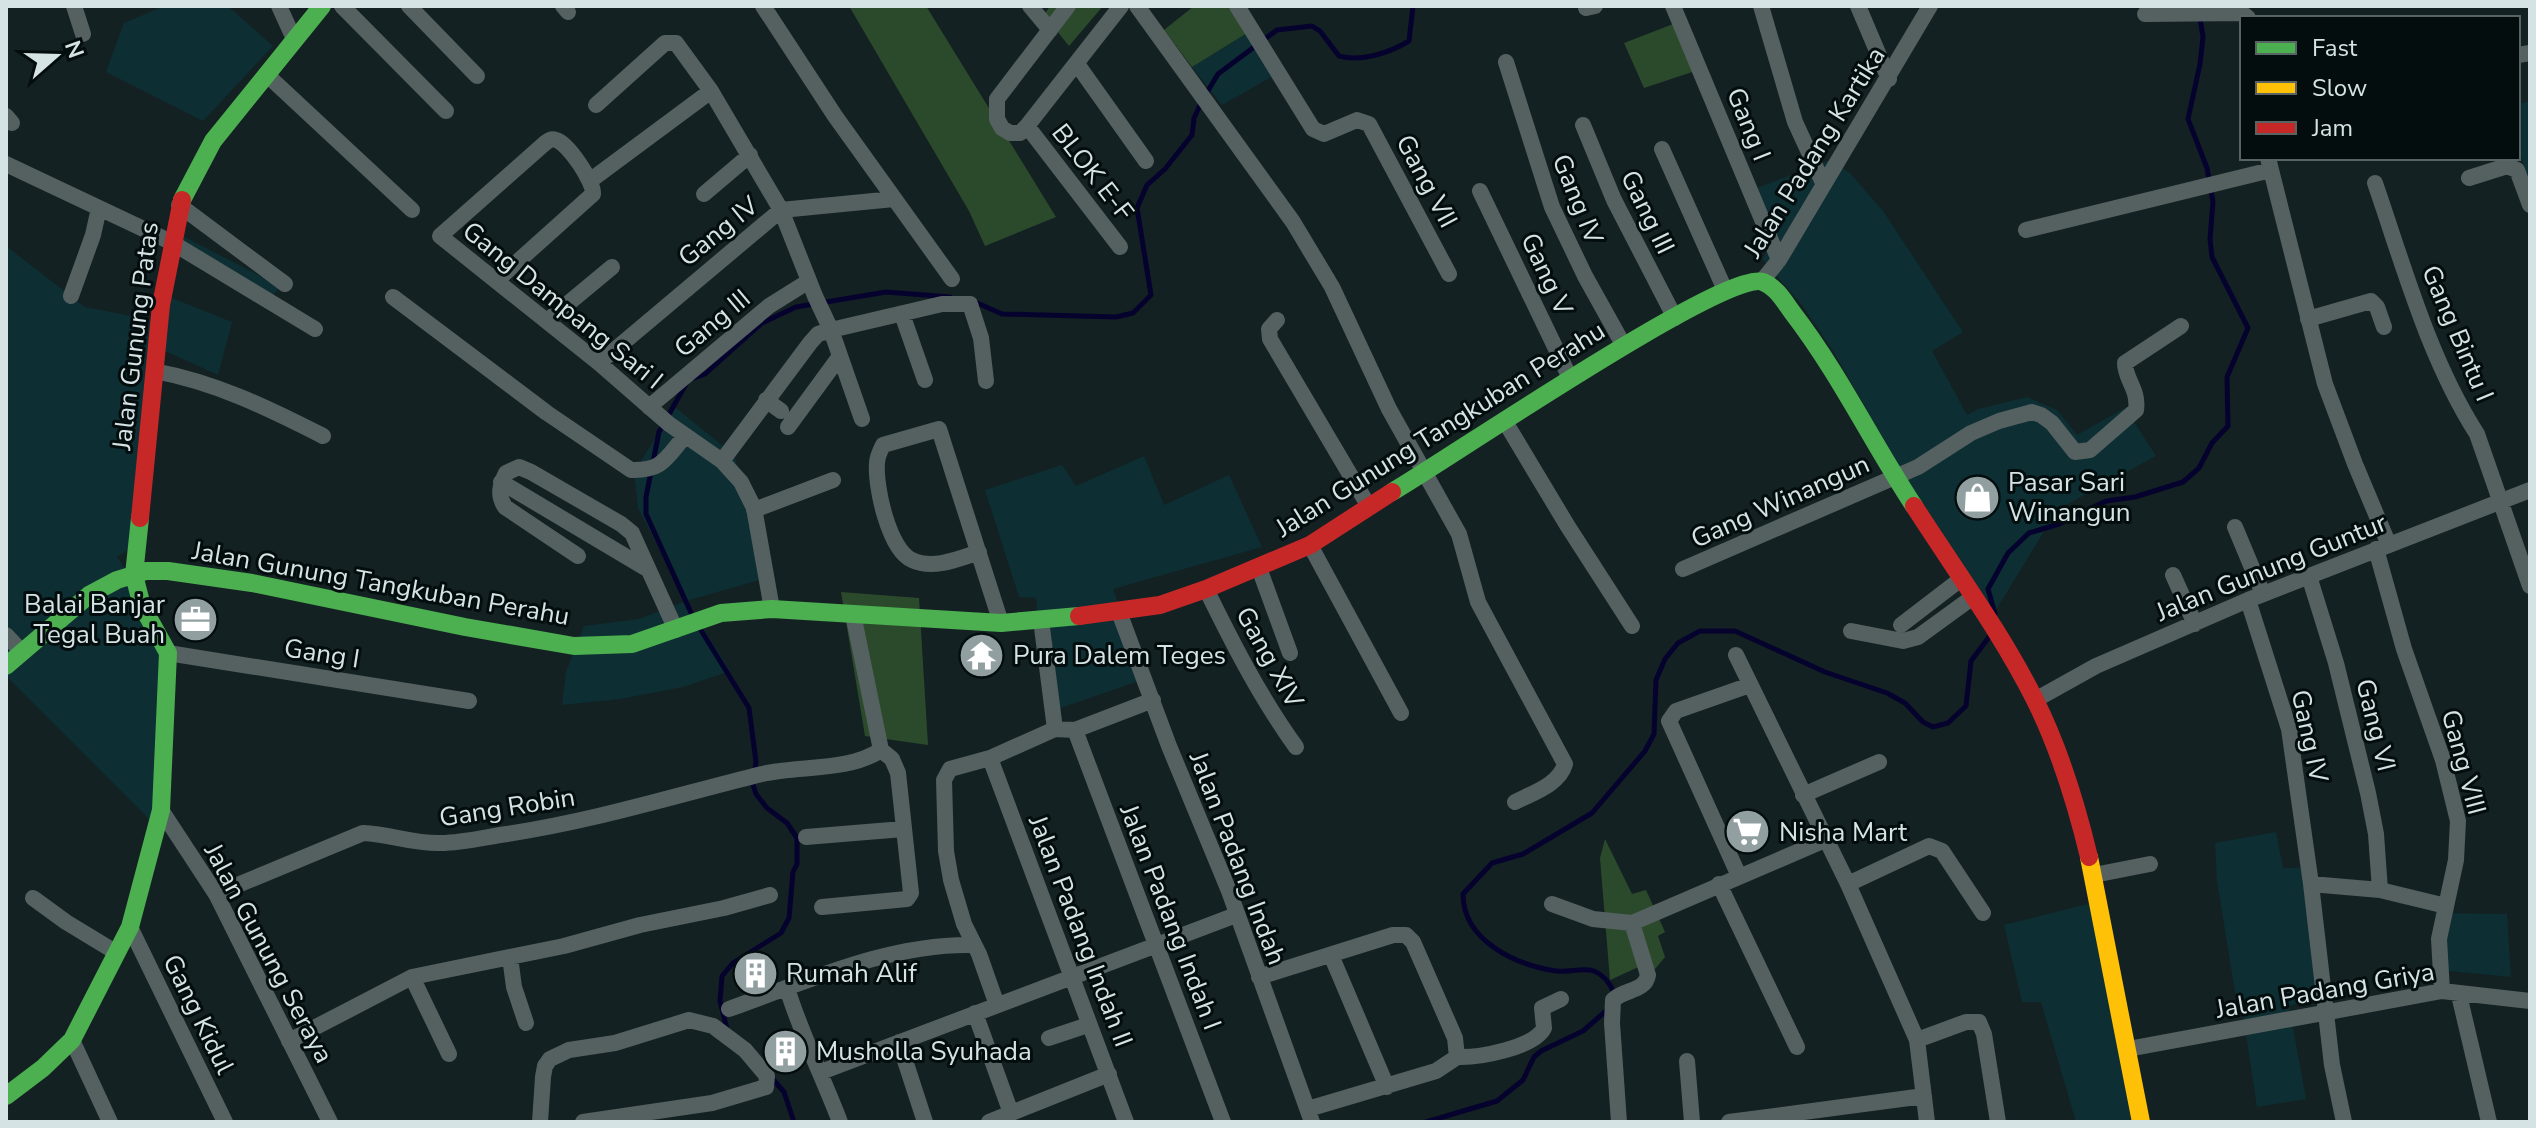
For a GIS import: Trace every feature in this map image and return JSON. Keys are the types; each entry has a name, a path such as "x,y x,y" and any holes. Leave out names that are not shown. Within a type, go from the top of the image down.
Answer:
{"street":[{"path":"74,6 83,34"},
{"path":"279,6 294,39"},
{"name":"Jalan Gunung Patas","path":"134,575 154,371 171,242 179,205 213,141 322,6"},
{"path":"342,6 446,111"},
{"path":"409,6 477,76"},
{"path":"763,6 835,116 952,279"},
{"path":"1030,6 1050,30"},
{"path":"1068,6 997,99 997,119 1002,128 1010,133 1020,133 1027,126 1121,6"},
{"path":"1137,6 1293,222 1332,287 1389,409 1459,534 1478,602 1565,764 1563,773 1555,781 1515,802"},
{"name":"Gang VII","path":"1237,6 1313,129 1324,134 1357,120 1369,124 1449,274"},
{"name":"Gang I","path":"1673,6 1779,260"},
{"path":"1761,6 1795,122 1823,183"},
{"path":"1858,6 1889,79"},
{"name":"Jalan Padang Kartika","path":"1762,281 1779,260 1930,6"},
{"path":"2145,14 2242,13 2246,16"},
{"path":"596,105 665,43 676,43 711,91 781,210 831,330 862,419"},
{"name":"Gang IV","path":"1506,62 1552,207 1585,276 1624,346"},
{"path":"1077,64 1146,161"},
{"path":"266,74 412,210"},
{"path":"496,281 589,199 593,194 591,180 711,91"},
{"name":"Gang III","path":"1583,125 1614,200 1675,318"},
{"name":"BLOK E-F","path":"1027,126 1120,247"},
{"name":"Gang Dampang Sari I","path":"591,180 564,145 550,140 440,236 599,363 669,424 722,461 741,482 754,510 772,609"},
{"path":"1662,149 1725,290"},
{"path":"704,194 750,155"},
{"path":"6,164 171,242 315,329"},
{"path":"2026,230 2270,164"},
{"name":"Gang VIII","path":"2270,164 2330,398 2382,547 2404,649 2453,795 2458,821 2456,860 2439,939 2442,991"},
{"path":"2469,178 2513,166 2530,205"},
{"name":"Gang Bintu I","path":"2375,183 2434,346 2465,415 2477,434 2530,586"},
{"name":"Gang V","path":"1480,191 1570,378"},
{"name":"Gang IV","path":"599,363 781,210 894,199"},
{"path":"179,205 285,284"},
{"path":"71,296 93,235 99,208"},
{"path":"547,321 612,267"},
{"name":"Jalan Gunung Tangkuban Perahu","path":"6,666 89,595 146,571 168,571 252,583 574,646 632,644 705,618 737,611 772,609 1001,623 1160,605 1259,568 1310,545 1368,505 1425,473 1624,346 1725,290 1754,280 1762,281"},
{"name":"Gang III","path":"652,409 769,306 809,281"},
{"path":"1762,281 1775,290 1820,348 2035,700 2073,792 2094,875 2141,1122"},
{"path":"393,297 547,413 631,470 645,471 658,467 685,436"},
{"path":"2308,319 2371,301 2377,307 2384,327"},
{"path":"722,461 818,334 831,330 942,304 970,304 981,338 986,381"},
{"path":"902,314 925,380"},
{"path":"1277,320 1269,329 1270,339 1368,505"},
{"name":"Gang Winangun","path":"1683,569 1918,467 1971,433 1999,421 2032,412 2052,423 2075,452 2090,450 2136,410 2135,387 2124,368 2125,363 2181,326"},
{"path":"788,427 840,356"},
{"path":"154,371 191,378 233,393 323,436"},
{"path":"766,400 781,411"},
{"path":"1504,420 1632,626"},
{"path":"979,552 941,564 910,560 899,548 885,518 877,487 877,460 883,445 939,429 979,552 1001,623"},
{"path":"578,556 505,507 500,499 501,482 506,473 519,467 632,533 647,569 680,629"},
{"path":"754,510 833,480"},
{"path":"501,482 647,569"},
{"name":"Jalan Gunung Guntur","path":"2035,700 2096,666 2256,597 2530,490"},
{"name":"Gang IV","path":"2235,527 2289,729 2332,1065 2344,1122"},
{"path":"1310,545 1401,713"},
{"path":"1259,568 1290,653"},
{"path":"6,1096 43,1068 72,1040 130,927 161,810 168,653 142,606 134,575"},
{"path":"2173,575 2195,624"},
{"name":"Gang VI","path":"2309,576 2336,663 2371,803 2380,890"},
{"path":"1901,625 1961,579"},
{"name":"Gang XIV","path":"1206,589 1270,712 1296,747"},
{"path":"1851,631 1903,641 1918,637 1977,604"},
{"name":"Jalan Padang Indah","path":"1119,612 1310,1115"},
{"path":"822,907 907,899 911,893 898,773 892,759 881,750 853,614"},
{"path":"1041,620 1055,729"},
{"path":"6,635 22,652"},
{"name":"Gang I","path":"168,653 469,701"},
{"path":"1736,655 1848,884 1917,1040 1927,1122"},
{"path":"1739,876 1669,721 1676,711 1750,685"},
{"path":"997,1005 964,924 951,880 946,851 944,780 950,769 990,758 1055,729 1075,730 1153,700"},
{"name":"Jalan Padang Indah I","path":"1075,730 1223,1122"},
{"name":"Gang Robin","path":"216,894 363,833 419,843 445,843 566,825 765,774 856,761 881,750"},
{"name":"Jalan Padang Indah II","path":"990,758 1126,1122"},
{"path":"1803,795 1879,762"},
{"name":"Jalan Gunung Seraya","path":"161,810 216,894 330,1122"},
{"path":"806,837 903,829"},
{"path":"1552,904 1593,919 1632,923 1825,840"},
{"path":"1848,884 1929,846 1935,847 1942,851 1983,913"},
{"path":"2094,875 2150,864"},
{"path":"1719,884 1797,1047"},
{"path":"2311,884 2380,890 2446,906"},
{"path":"289,1041 412,977 770,895"},
{"path":"33,898 117,953"},
{"path":"821,1072 1236,915"},
{"path":"1619,1122 1613,1000 1627,991 1642,987 1648,975 1632,923"},
{"name":"Gang Kidul","path":"130,927 225,1122"},
{"path":"1259,977 1393,935 1406,935 1413,942 1457,1052"},
{"path":"729,1009 830,972 906,950 974,945"},
{"path":"1331,955 1387,1087"},
{"path":"510,957 514,987 526,1023"},
{"path":"412,977 449,1054"},
{"path":"787,988 840,1122"},
{"name":"Jalan Padang Griya","path":"2128,1049 2442,991 2530,1001"},
{"path":"2459,995 2489,1122"},
{"path":"1310,1115 1436,1071 1457,1052 1493,1054 1535,1039 1544,1028 1542,1008 1561,999"},
{"path":"975,1013 1011,1113"},
{"path":"540,1122 543,1077 550,1059 569,1050 615,1043 689,1020 713,1026 728,1036 767,1076 766,1087 758,1091 712,1103 583,1122"},
{"path":"1917,1040 1966,1022 1979,1022 1984,1034 1998,1122"},
{"path":"1049,1038 1088,1025"},
{"path":"72,1040 110,1122"},
{"path":"899,1042 925,1122"},
{"path":"1687,1061 1692,1122"},
{"path":"989,1122 1109,1074"},
{"path":"1729,1122 1924,1096"}],"shaded area":[{"path":"164,6 228,6 273,46 203,121 106,72 124,23"},
{"path":"1252,30 1282,71 1222,105 1192,67"},
{"path":"2530,101 2530,185 2520,153 2520,104"},
{"path":"1830,160 1850,173 1883,211 1963,332 1932,351 1967,415 1978,409 2027,397 2057,410 2077,435 2125,408 2156,456 2057,510 1993,615 1953,559 1833,351 1802,305 1762,259 1777,235 1757,188"},
{"path":"167,228 280,286 267,306"},
{"path":"6,246 85,307 152,320 157,292 232,322 218,375 152,345 137,544 117,557 156,613 167,636 151,821 6,676"},
{"path":"675,407 734,455 748,500 763,579 686,601 638,508 634,472"},
{"path":"1144,456 1164,505 1229,475 1262,547 1113,589 1145,679 1046,713 1036,598 1019,597 985,490 1062,465 1076,486"},
{"path":"686,601 730,671 683,687 620,699 562,705 566,672 584,626 639,619"},
{"path":"2276,832 2283,868 2316,867 2331,995 2289,1006 2306,1099 2257,1107 2217,881 2215,843"},
{"path":"2099,901 2140,1122 2076,1122 2041,1002 2022,1002 2004,925"},
{"path":"2435,913 2507,914 2511,977 2439,970"}],"green space":[{"path":"849,6 926,6 1056,217 985,246 969,211"},
{"path":"1050,6 1103,6 1069,46 1044,15"},
{"path":"1194,6 1234,6 1252,30 1192,67 1164,30"},
{"path":"1681,21 1704,68 1644,88 1624,43"},
{"path":"841,592 919,598 928,745 865,736"},
{"path":"1605,839 1632,894 1646,890 1665,932 1658,936 1665,957 1655,969 1645,964 1610,980 1600,858"}],"waterway":[{"path":"1206,94 1218,74 1277,30 1312,26 1320,31 1339,56 1348,58 1366,57 1393,49 1409,41 1413,6"},
{"path":"1995,614 1988,589 2008,553 2029,533 2059,524 2106,501 2135,497 2183,482 2199,468 2212,443 2228,426 2227,377 2248,328 2212,257 2213,202 2207,168 2188,119 2200,64 2203,37 2200,18"},
{"path":"975,302 1002,314 1116,317 1133,313 1151,295 1137,208 1147,185 1165,169 1192,135 1194,118 1201,103"},
{"path":"694,378 705,374 762,323 796,307 886,292 950,297"},
{"path":"653,462 659,432 686,384"},
{"path":"651,472 646,514 692,615"},
{"path":"699,627 749,708 756,762 753,785 756,794 767,808 787,823 797,838 797,864 793,872 789,918 781,933 733,963 722,976 720,1001 727,1029"},
{"path":"1614,993 1606,980 1594,971 1541,968 1494,948 1472,925 1465,911 1463,894 1492,863 1523,854 1592,813 1645,751 1654,734 1656,680 1665,659 1678,643 1700,631 1735,631 1825,672 1887,693 1905,703 1923,722 1933,727 1948,723 1966,706 1971,661 1989,637"},
{"path":"1426,1122 1497,1101 1523,1080 1534,1057 1541,1051 1583,1031 1607,1010"},
{"path":"771,1077 784,1092 794,1122"}],"traffic: fast":[{"path":"182,200 213,141 322,6"},
{"path":"1392,492 1644,334 1739,286 1763,282 1779,295 1809,335 1914,506"},
{"path":"6,1096 43,1068 72,1040 130,927 161,810 168,653 142,606 134,575 140,518"},
{"path":"6,666 89,595 117,580 146,571 168,571 252,583 574,646 632,644 721,613 772,609 1001,623 1079,616"}],"traffic: slow":[{"path":"2089,857 2141,1122"}],"traffic: jam":[{"path":"140,518 161,305 182,200"},
{"path":"1079,616 1160,605 1206,589 1310,545 1392,492"},
{"path":"1914,506 1993,626 2035,700 2066,777 2089,857"}],"place":[{"name":"Pasar Sari Winangun","path":"1977,497"},
{"name":"Balai Banjar Tegal Buah","path":"196,619"},
{"name":"Pura Dalem Teges","path":"982,655"},
{"name":"Nisha Mart","path":"1748,832"},
{"name":"Rumah Alif","path":"755,973"},
{"name":"Musholla Syuhada","path":"785,1051"}]}
